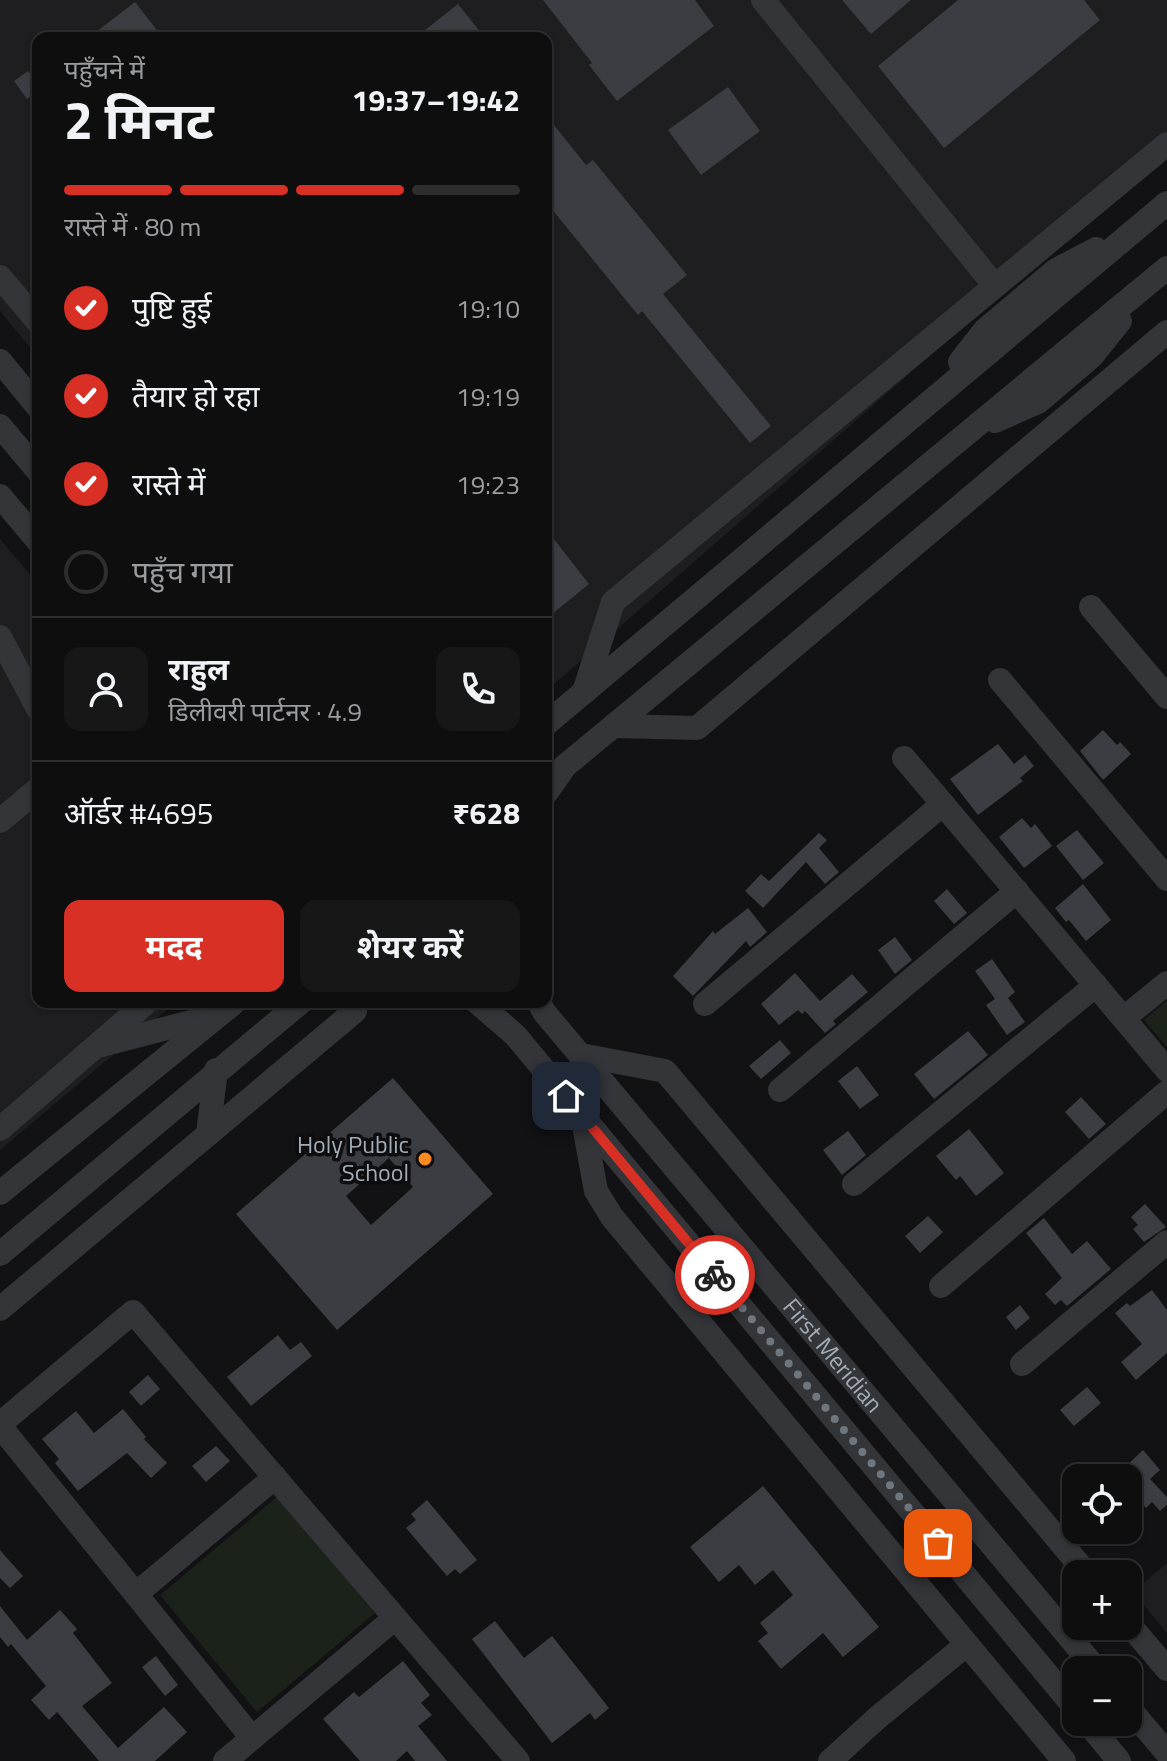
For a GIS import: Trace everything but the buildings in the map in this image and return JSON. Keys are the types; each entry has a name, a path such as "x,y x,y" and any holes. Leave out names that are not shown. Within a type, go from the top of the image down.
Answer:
{"street":[{"path":"763,0 995,286"},
{"path":"584,692 613,602 1167,144"},
{"path":"552,719 1167,203"},
{"path":"552,784 565,766 1159,275"},
{"path":"0,277 32,315"},
{"path":"614,726 697,728 1163,343"},
{"path":"0,361 32,400"},
{"path":"0,426 32,464"},
{"path":"0,496 32,534"},
{"path":"1091,607 1167,697"},
{"path":"0,637 32,698"},
{"path":"1000,680 1167,879"},
{"path":"904,758 1167,1070"},
{"path":"0,821 32,794"},
{"path":"705,1004 943,804"},
{"path":"780,1090 1017,891"},
{"path":"1124,1018 1167,983"},
{"path":"854,1184 1096,985"},
{"path":"0,1129 140,1008"},
{"path":"96,1046 228,1008"},
{"path":"0,1193 228,1008"},
{"path":"0,1254 294,1008"},
{"name":"First Meridian","path":"484,1008 515,1035 1062,1692"},
{"name":"First Meridian","path":"542,1008 1085,1656"},
{"path":"0,1309 355,1011"},
{"path":"581,1055 665,1071 1075,1560"},
{"path":"208,1134 216,1070"},
{"path":"941,1286 1167,1092"},
{"path":"582,1117 596,1191 603,1206 1064,1761"},
{"path":"0,1274 58,1205"},
{"path":"1022,1364 1162,1255"},
{"path":"252,1738 0,1425 133,1312 518,1761"},
{"path":"136,1594 275,1477"},
{"path":"225,1761 395,1618"},
{"path":"1142,1640 1167,1669"},
{"path":"830,1761 966,1645"},
{"path":"1142,1724 1167,1753"},
{"path":"1098,1736 1119,1761"}],"shaded area":[{"path":"0,0 1167,0 1167,149 552,686 552,32 32,32 32,350 0,311"},
{"path":"0,539 32,577 32,1008 169,1008 0,1150"},
{"path":"1167,1000 1167,1047 1144,1020"},
{"path":"278,1496 375,1613 257,1712 160,1595"},
{"path":"1167,1563 1167,1633 1142,1603 1142,1584"}],"way so far":[{"path":"715,1275 938,1543"}],"place":[{"name":"Holy Public School","path":"425,1159"}],"route":[{"path":"566,1096 715,1275"}]}
